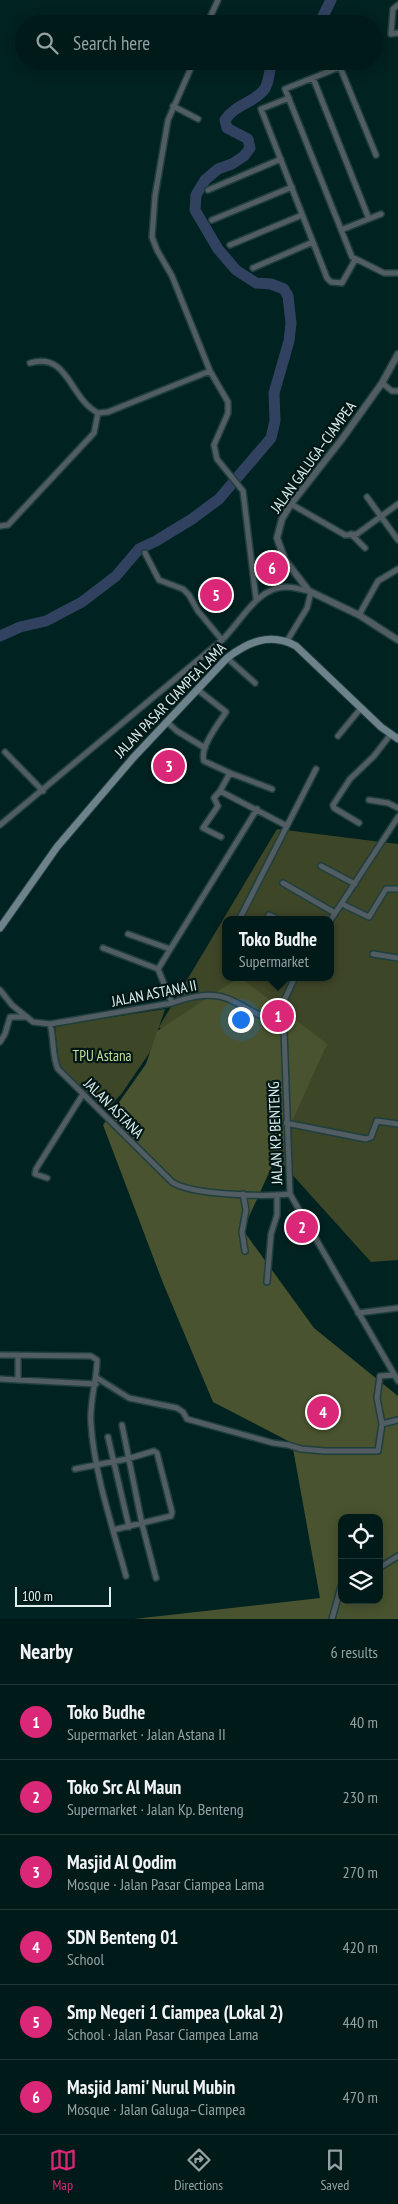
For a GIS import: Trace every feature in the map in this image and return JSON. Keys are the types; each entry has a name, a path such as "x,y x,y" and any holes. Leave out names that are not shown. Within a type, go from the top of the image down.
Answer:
{"main road":[{"name":"JALAN PASAR CIAMPEA LAMA","path":"1,924 57,847 132,758 227,658 242,646 263,639 271,638 287,641"},
{"path":"287,641 306,654 361,708 398,739"}],"street":[{"path":"211,15 218,0"},
{"path":"398,5 393,9 391,34 398,33"},
{"path":"190,70 168,120 155,196 152,237 160,258 172,276 210,370 228,402 228,413 214,445 215,455 241,487 244,496 256,599"},
{"path":"333,70 285,89 352,257 384,273 398,273"},
{"path":"341,70 376,155"},
{"path":"313,78 369,219"},
{"path":"289,98 261,109 327,278 332,282 342,283 355,260"},
{"path":"173,106 198,119"},
{"path":"208,190 281,159"},
{"path":"212,220 292,187"},
{"path":"341,230 381,214"},
{"path":"230,244 302,215"},
{"path":"253,268 313,242"},
{"name":"JALAN GALUGA–CIAMPEA","path":"398,354 382,383 342,439 291,504 278,531 278,545 291,570 310,591 359,615 398,640"},
{"path":"30,363 40,360 48,361 57,366 66,374 81,400 98,413 108,412 166,386 210,370"},
{"path":"382,383 392,391 398,391"},
{"path":"0,526 8,525 94,433 98,413"},
{"path":"367,497 398,540"},
{"path":"291,504 345,534 357,534 398,504"},
{"path":"351,534 365,548"},
{"path":"145,553 159,580 182,589 189,595 198,611 222,640"},
{"path":"359,615 378,581 398,569"},
{"path":"0,825 222,640 242,620 256,599 277,588 286,587 310,591 306,608 287,641"},
{"path":"227,658 255,683"},
{"path":"198,690 228,710 204,748 204,761 272,789"},
{"path":"338,736 361,708"},
{"path":"167,722 177,731 204,748"},
{"path":"359,823 334,808 333,805 350,779 374,756 391,734"},
{"path":"5,752 43,791"},
{"path":"241,916 316,769"},
{"path":"222,837 204,828 218,806 214,798 230,773"},
{"path":"220,791 287,826"},
{"path":"369,800 388,803 398,808"},
{"path":"158,969 257,809"},
{"path":"334,916 398,817"},
{"path":"321,866 355,884"},
{"path":"282,883 336,913"},
{"path":"342,904 369,917 386,889 398,889"},
{"path":"128,934 170,949"},
{"path":"103,948 158,969 172,1003"},
{"path":"373,954 398,958"},
{"name":"JALAN KP. BENTENG","path":"294,981 283,1003 290,1194 398,1381"},
{"path":"0,990 12,1005 33,1022 50,1024"},
{"name":"JALAN ASTANA II","path":"50,1024 172,1003 189,997 221,996 265,1017 283,1003"},
{"path":"0,1042 5,1034 10,1017 27,1017"},
{"name":"JALAN ASTANA","path":"50,1024 55,1048 54,1062 58,1069 172,1182 183,1188 195,1190 244,1194 290,1194"},
{"path":"47,1178 35,1174 36,1169 83,1094"},
{"path":"286,1123 366,1139 371,1137 377,1121 398,1124"},
{"path":"244,1194 246,1210 242,1232 245,1251"},
{"path":"267,1282 271,1234 277,1215 277,1195"},
{"path":"358,1314 398,1308"},
{"path":"0,1355 94,1357 97,1360 90,1421 98,1466 126,1576"},
{"path":"18,1355 18,1379"},
{"path":"0,1379 96,1381 129,1398 177,1408 183,1412 187,1419 273,1443 301,1449 325,1451 378,1451 382,1424 377,1398 380,1376 394,1375"},
{"path":"382,1424 398,1420"},
{"path":"122,1425 127,1459 156,1578"},
{"path":"108,1437 129,1527"},
{"path":"75,1469 98,1466 156,1451 172,1512 167,1518 114,1530"},
{"path":"383,1565 398,1556"},
{"path":"332,1619 338,1597"}],"green space":[{"path":"277,829 398,844 398,1260 371,1262 159,1027 222,921 222,981 334,981 334,916 225,916"},
{"path":"234,981 245,981 327,1044 243,1230 314,1328 398,1396 398,1619 134,1619 320,1598 292,1443 213,1402 163,1283 103,1125 146,1064 157,1031"},
{"name":"TPU Astana","path":"165,1009 150,1052 122,1093 107,1110 73,1081 59,1066 55,1026"}],"waterway":[{"path":"324,15 331,0"},
{"path":"0,636 20,627 46,621 82,602 116,576 139,549 192,519 219,499 271,438 275,421 274,393 289,341 291,323 288,296 284,289 271,284 256,283 236,270 218,249 195,210 196,195 205,180 218,169 232,164 244,156 250,148 248,139 227,128 225,120 234,110 263,91 267,85 270,70"}],"place":[{"name":"Masjid Jami' Nurul Mubin","path":"272,568"},
{"name":"Smp Negeri 1 Ciampea (Lokal 2)","path":"216,595"},
{"name":"Masjid Al Qodim","path":"169,766"},
{"name":"Toko Budhe","path":"278,1016"},
{"name":"Toko Src Al Maun","path":"302,1227"},
{"name":"SDN Benteng 01","path":"323,1412"}]}
